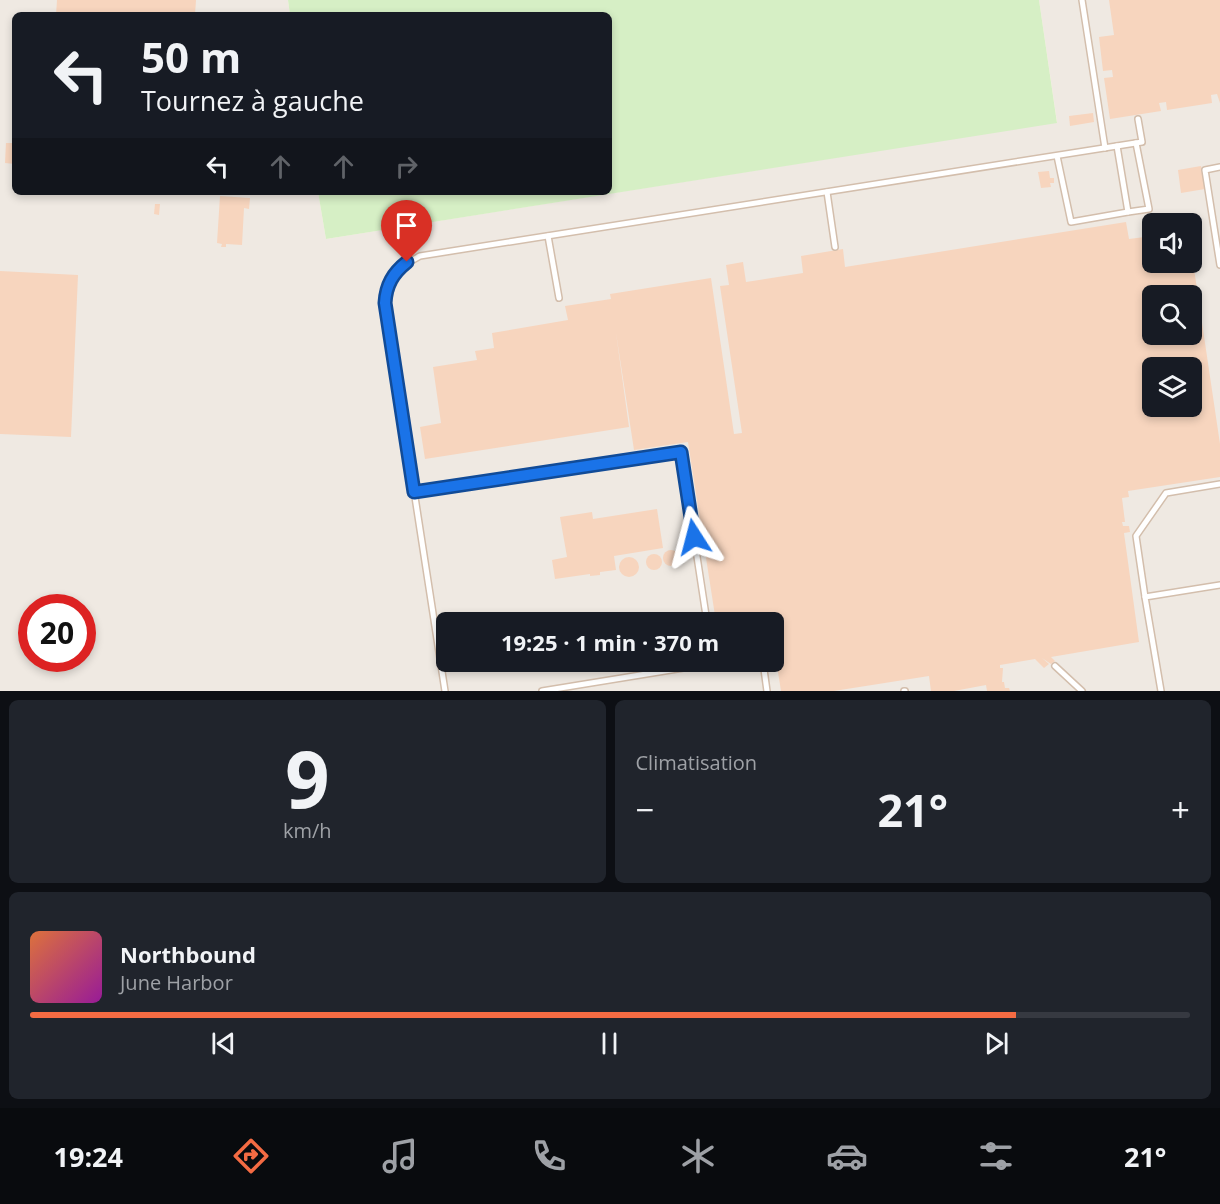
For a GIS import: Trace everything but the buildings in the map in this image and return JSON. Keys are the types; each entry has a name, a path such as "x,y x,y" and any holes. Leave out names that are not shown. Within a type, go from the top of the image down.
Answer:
{"lane":[{"path":"1082,0 1105,148"},
{"path":"445,691 385,303 390,281 396,271 420,256 1142,142 1138,119"},
{"path":"1057,156 1071,222 1149,209 1136,143"},
{"path":"1117,146 1128,212"},
{"path":"1220,167 1205,170 1220,265"},
{"path":"827,192 835,247"},
{"path":"548,236 559,298"},
{"path":"414,492 681,452 706,612"},
{"path":"1161,691 1136,536 1166,493 1220,484"},
{"path":"1145,597 1220,585"},
{"path":"1055,666 1082,691"},
{"path":"542,691 655,672"},
{"path":"764,672 767,691"}],"shaded area":[{"path":"0,0 288,0 290,12 12,12 12,195 319,195 326,239 1057,122 1039,0 1220,0 1220,691 0,691"}],"green space":[{"path":"288,0 1039,0 1057,123 612,194 612,12 290,12"},
{"path":"319,195 603,195 326,239"}],"route":[{"path":"407,262 396,271 390,281 385,303 414,492 681,452 694,537"}]}
